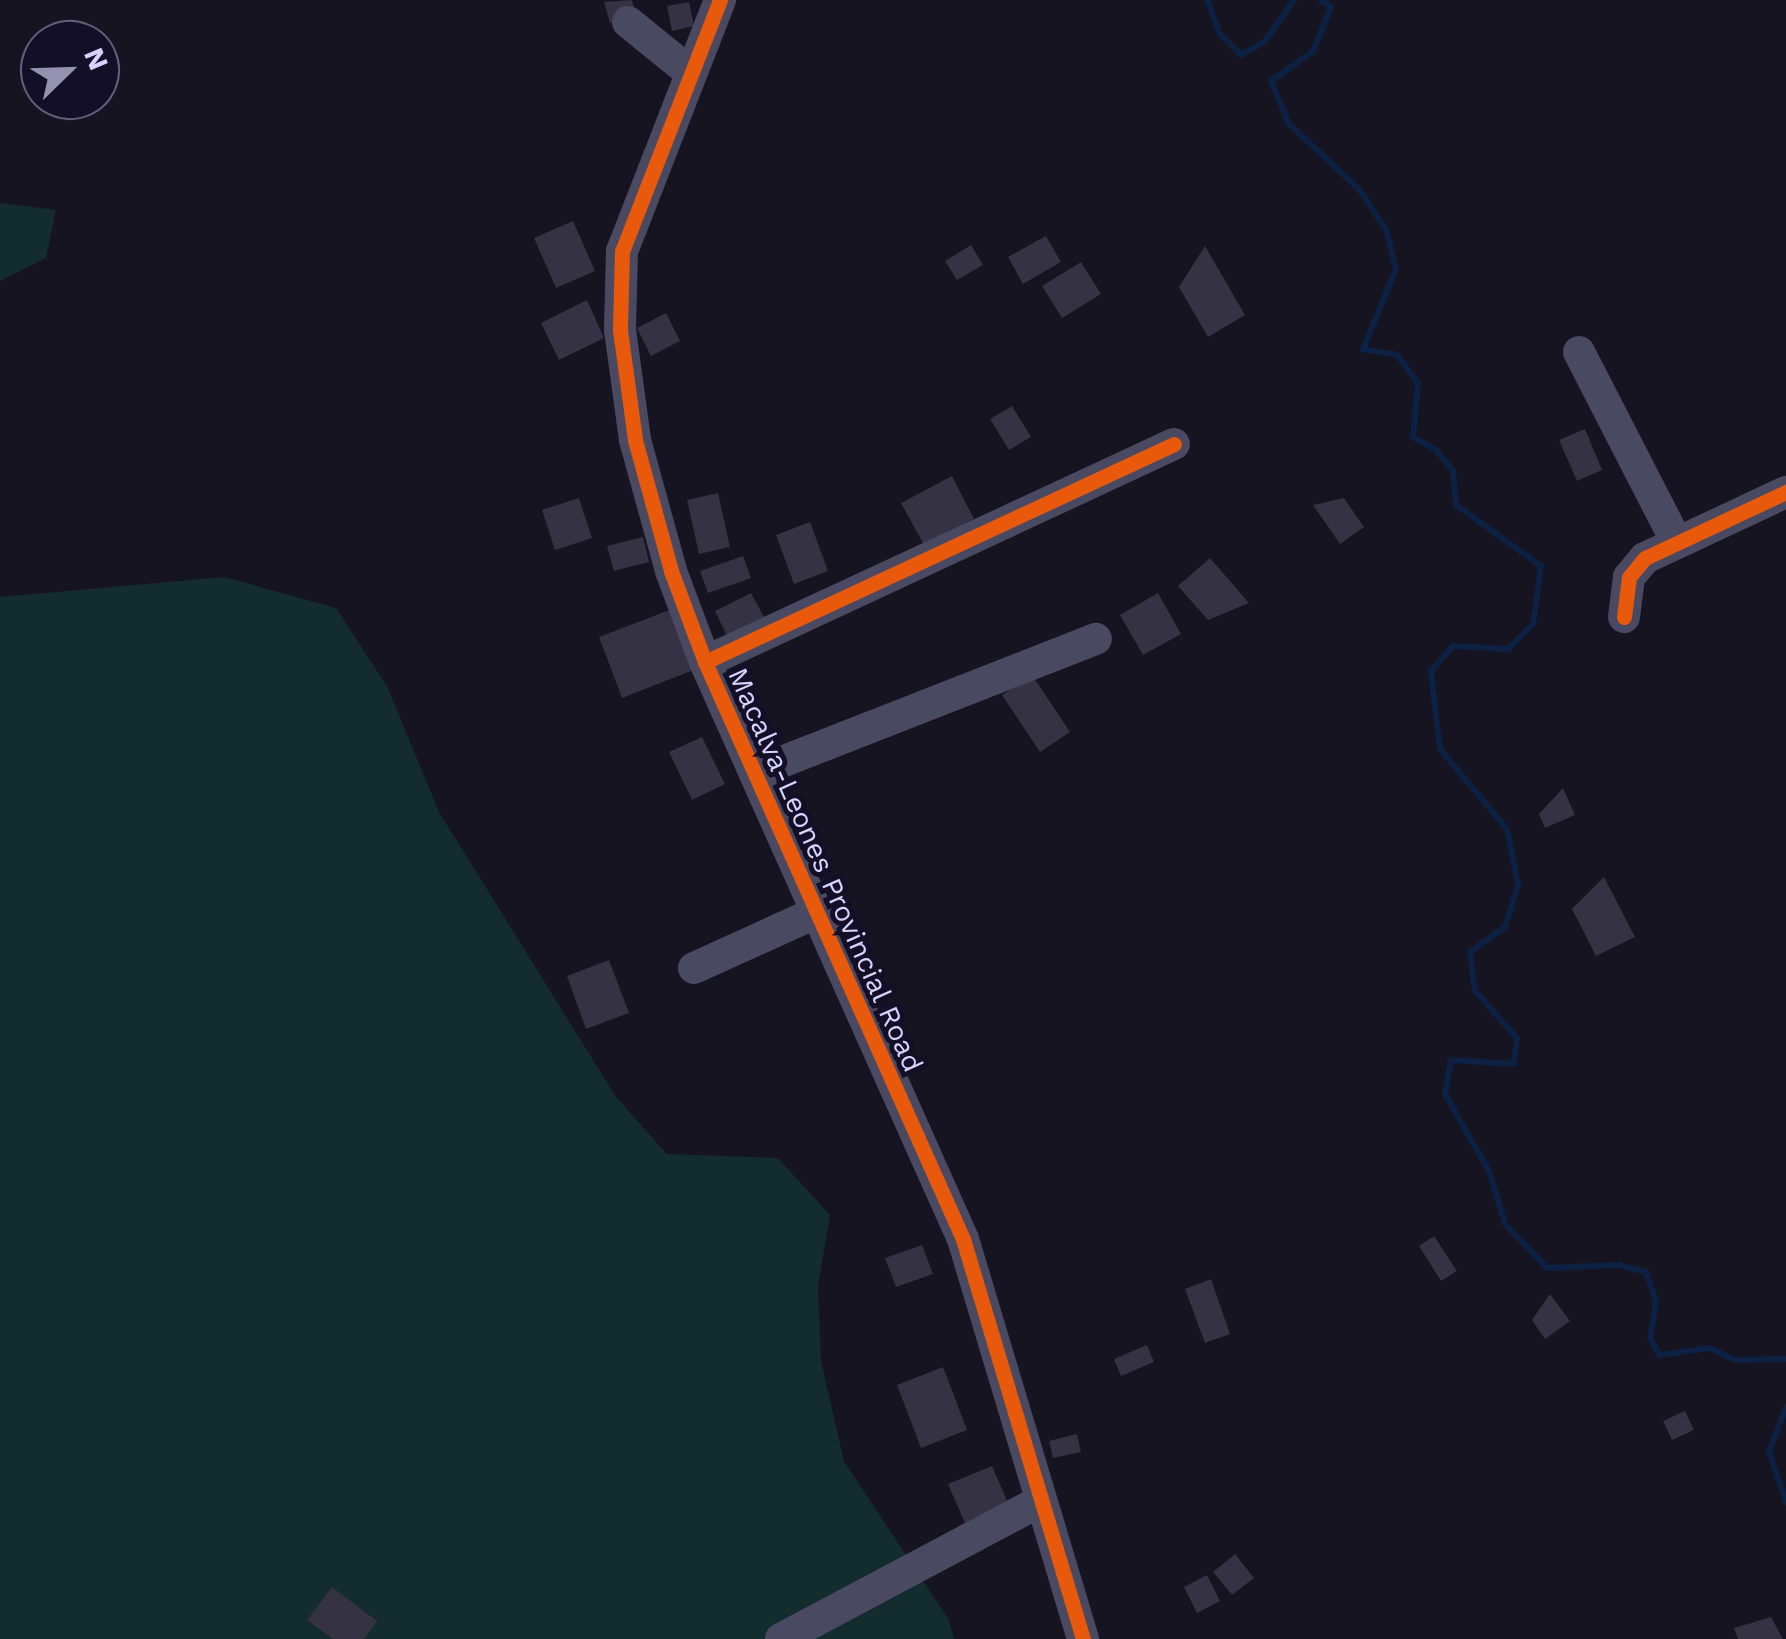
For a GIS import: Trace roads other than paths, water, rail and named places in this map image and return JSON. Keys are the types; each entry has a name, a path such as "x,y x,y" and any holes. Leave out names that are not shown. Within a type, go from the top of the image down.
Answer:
{"street":[{"name":"Macalva-Leones Provincial Road","path":"720,0 626,234 618,304 635,440 671,571 705,662 756,772 813,914 963,1240 1038,1502 1083,1639"},
{"path":"628,22 690,73"},
{"path":"1578,352 1675,538"},
{"path":"705,662 1174,444"},
{"path":"1624,617 1634,567 1675,538 1786,492"},
{"path":"756,772 1096,639"},
{"path":"694,968 813,914"},
{"path":"781,1639 1038,1502"}],"waterway":[{"path":"1207,0 1220,34 1241,55 1265,41 1294,0"},
{"path":"1321,0 1331,7 1313,51 1271,81 1289,124 1359,189 1386,230 1396,269 1363,349 1397,355 1418,383 1413,437 1436,450 1453,471 1456,505 1541,566 1533,624 1508,649 1453,646 1431,671 1440,749 1507,829 1518,885 1505,927 1470,952 1475,991 1517,1038 1514,1064 1451,1060 1445,1094 1489,1171 1505,1224 1547,1268 1619,1265 1646,1272 1656,1301 1650,1338 1660,1355 1710,1348 1735,1360 1786,1359"},
{"path":"1786,1407 1769,1452 1786,1502"}]}
